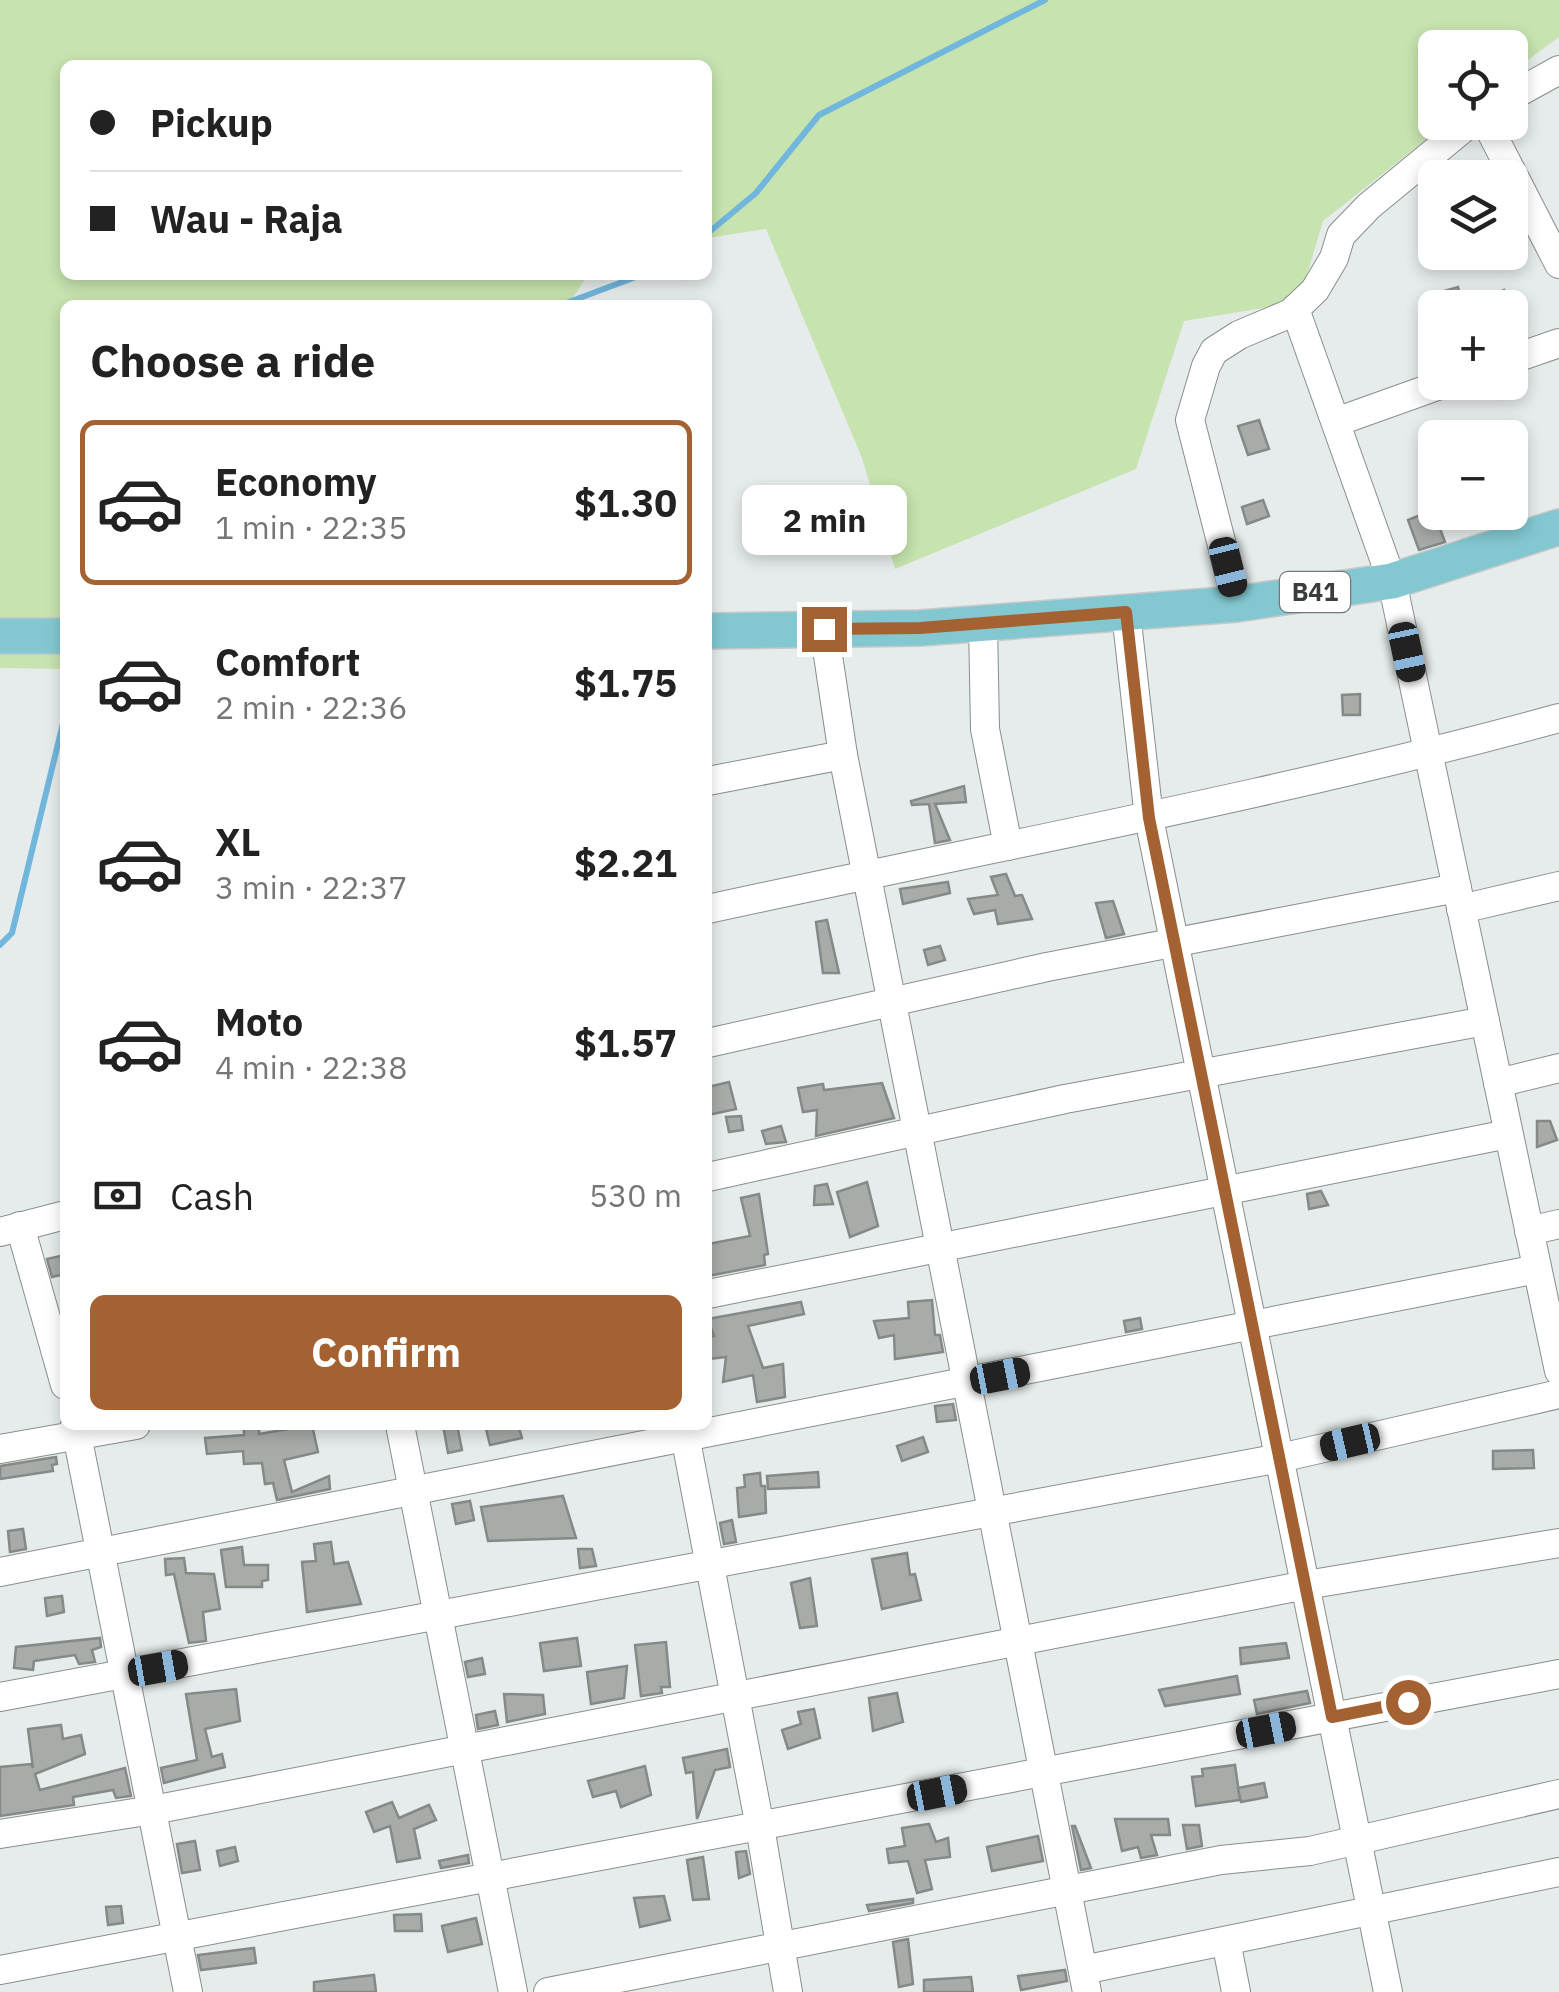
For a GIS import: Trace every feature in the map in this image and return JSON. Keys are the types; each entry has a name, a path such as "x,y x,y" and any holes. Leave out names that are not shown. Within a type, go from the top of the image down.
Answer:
{"main road":[{"name":"B41","path":"712,631 983,624 1237,604 1392,581 1559,527"},
{"path":"0,636 60,636"}],"street":[{"path":"1528,87 1559,70"},
{"path":"1237,604 1190,420 1206,366 1214,351 1295,309 1316,290 1334,258 1341,235 1369,206 1448,140"},
{"path":"1495,140 1559,264"},
{"path":"1295,309 1392,581 1559,1371"},
{"path":"1528,354 1559,343"},
{"path":"1336,422 1418,393"},
{"path":"1126,612 1149,818 1388,1992"},
{"path":"983,624 985,729 1008,846"},
{"path":"824,629 843,756 1085,1981 1226,1941 1559,1872"},
{"path":"712,908 1149,818 1430,753 1559,718"},
{"path":"712,780 843,756"},
{"path":"712,1042 891,1000 1176,943 1559,886"},
{"path":"712,1175 1065,1100 1485,1021"},
{"path":"1498,1082 1559,1068"},
{"path":"712,1293 1508,1134"},
{"path":"59,1334 10,1229 60,1215"},
{"path":"1529,1232 1559,1224"},
{"path":"712,1427 967,1382 1537,1269"},
{"path":"0,1697 1280,1458 1559,1394"},
{"path":"0,1449 77,1430 188,1992"},
{"path":"401,1430 513,1992"},
{"path":"0,1572 413,1492 685,1432 788,1992"},
{"path":"0,1834 153,1810 1306,1585 1559,1542"},
{"path":"0,1970 1559,1674"},
{"path":"548,1992 1222,1860 1310,1851 1559,1794"},
{"path":"1226,1941 1236,1992"}],"green space":[{"path":"0,0 1559,0 1559,37 1528,60 1528,30 1418,30 1418,140 1425,140 1323,221 1299,302 1184,321 1136,469 895,569 862,458 766,229 712,237 712,60 60,60 60,280 585,280 571,300 60,300 60,669 0,668"}],"building":[{"path":"1259,420 1269,449 1248,455 1238,426"},
{"path":"1263,500 1269,516 1247,524 1242,507"},
{"path":"1418,516 1418,530 1440,530 1445,542 1419,550 1408,520"},
{"path":"1360,694 1360,715 1343,715 1342,695"},
{"path":"964,786 966,802 935,804 950,840 935,843 929,804 912,805 911,801"},
{"path":"1006,874 1015,896 1022,895 1032,919 998,924 995,910 974,914 968,899 998,895 991,877"},
{"path":"948,882 950,893 903,904 900,889"},
{"path":"1113,901 1124,934 1106,938 1096,903"},
{"path":"827,920 839,973 823,973 816,922"},
{"path":"940,946 945,960 928,965 924,950"},
{"path":"729,1082 736,1109 712,1114 712,1086"},
{"path":"882,1083 894,1118 816,1136 817,1110 803,1112 798,1088 823,1084 824,1090"},
{"path":"741,1116 743,1130 729,1132 726,1117"},
{"path":"1537,1121 1550,1121 1557,1140 1537,1147"},
{"path":"781,1126 786,1142 766,1144 762,1131"},
{"path":"867,1182 878,1226 850,1237 837,1192"},
{"path":"827,1184 833,1204 814,1205 815,1186"},
{"path":"1321,1191 1328,1205 1309,1209 1307,1194"},
{"path":"759,1194 768,1254 764,1255 765,1265 712,1275 712,1243 750,1236 741,1198"},
{"path":"60,1256 60,1275 52,1277 47,1259"},
{"path":"932,1300 935,1335 940,1335 943,1352 895,1359 894,1335 879,1338 874,1321 909,1318 908,1302"},
{"path":"801,1302 804,1314 748,1326 763,1368 783,1364 785,1397 757,1402 753,1375 723,1382 726,1357 712,1359 712,1318"},
{"path":"1140,1318 1142,1329 1126,1332 1124,1321"},
{"path":"953,1404 956,1420 937,1422 935,1406"},
{"path":"244,1430 259,1430 259,1434 313,1430 318,1452 284,1460 292,1492 329,1476 330,1489 277,1500 273,1483 265,1484 262,1463 244,1464 243,1451 207,1454 205,1438 244,1435"},
{"path":"444,1430 458,1430 462,1450 448,1453"},
{"path":"486,1430 520,1430 522,1438 490,1445"},
{"path":"923,1437 928,1452 902,1461 897,1446"},
{"path":"1533,1450 1534,1468 1493,1469 1493,1451"},
{"path":"56,1457 53,1471 0,1479 0,1466"},
{"path":"818,1472 819,1487 768,1489 767,1476"},
{"path":"760,1473 761,1486 765,1486 766,1513 739,1517 737,1488 745,1487 744,1475"},
{"path":"563,1496 576,1538 488,1541 481,1507"},
{"path":"470,1501 474,1520 456,1524 452,1504"},
{"path":"732,1520 736,1542 724,1544 720,1523"},
{"path":"23,1529 26,1549 10,1552 8,1531"},
{"path":"331,1542 334,1564 348,1562 361,1604 307,1612 302,1562 316,1561 314,1544"},
{"path":"242,1547 244,1565 268,1565 268,1580 262,1581 262,1587 226,1587 221,1550"},
{"path":"578,1549 592,1549 596,1566 580,1568"},
{"path":"907,1553 910,1575 915,1574 921,1600 882,1609 872,1559"},
{"path":"184,1558 186,1573 214,1574 220,1609 203,1612 206,1641 189,1643 174,1574 166,1575 165,1559"},
{"path":"810,1578 817,1626 800,1628 791,1583"},
{"path":"62,1596 64,1612 47,1616 45,1598"},
{"path":"100,1638 101,1647 92,1650 95,1662 79,1664 75,1655 34,1661 33,1670 14,1668 16,1647"},
{"path":"577,1638 581,1666 544,1671 540,1643"},
{"path":"666,1642 670,1687 661,1687 662,1693 641,1696 635,1645"},
{"path":"1286,1643 1289,1658 1241,1664 1240,1648"},
{"path":"482,1658 485,1674 468,1677 465,1662"},
{"path":"627,1666 624,1698 591,1704 587,1672"},
{"path":"1237,1676 1240,1694 1165,1706 1159,1690"},
{"path":"236,1689 240,1721 205,1729 212,1757 222,1754 225,1767 164,1783 161,1768 197,1760 186,1694"},
{"path":"1307,1691 1310,1703 1257,1714 1254,1700"},
{"path":"897,1693 903,1722 873,1731 869,1698"},
{"path":"504,1694 543,1695 545,1714 507,1722"},
{"path":"814,1709 820,1738 788,1749 782,1730 801,1724 798,1712"},
{"path":"495,1711 498,1725 478,1729 476,1715"},
{"path":"61,1725 63,1739 81,1735 85,1754 35,1774 40,1790 125,1768 131,1796 116,1798 113,1790 73,1797 74,1805 0,1816 0,1767 31,1764 33,1768 28,1729"},
{"path":"727,1749 730,1767 715,1770 697,1819 693,1772 686,1773 683,1758"},
{"path":"1235,1765 1240,1800 1196,1806 1192,1777 1203,1776 1202,1769"},
{"path":"645,1766 651,1795 621,1807 616,1791 593,1797 588,1781"},
{"path":"1264,1783 1267,1797 1241,1802 1238,1788"},
{"path":"392,1802 399,1818 429,1805 436,1820 414,1829 420,1858 397,1862 390,1826 374,1832 366,1812"},
{"path":"1115,1819 1168,1819 1170,1835 1151,1835 1157,1855 1141,1858 1138,1847 1122,1851"},
{"path":"929,1824 936,1842 948,1838 950,1857 925,1860 932,1889 917,1893 908,1861 889,1863 887,1849 905,1846 902,1828"},
{"path":"1183,1825 1199,1825 1202,1846 1187,1849"},
{"path":"1075,1826 1091,1868 1081,1870"},
{"path":"1038,1836 1043,1861 992,1871 987,1847"},
{"path":"195,1841 200,1870 182,1873 177,1844"},
{"path":"235,1847 238,1861 220,1866 217,1851"},
{"path":"746,1851 750,1874 739,1878 736,1852"},
{"path":"468,1855 469,1863 441,1868 439,1861"},
{"path":"703,1857 709,1899 693,1900 687,1860"},
{"path":"664,1896 670,1920 640,1927 634,1898"},
{"path":"913,1899 913,1903 869,1911 867,1905"},
{"path":"121,1906 123,1923 108,1925 106,1907"},
{"path":"421,1914 422,1931 395,1931 394,1915"},
{"path":"476,1918 482,1944 448,1952 442,1926"},
{"path":"908,1939 913,1984 899,1987 893,1942"},
{"path":"254,1948 256,1963 201,1970 198,1955"},
{"path":"1065,1970 1067,1981 1021,1990 1018,1976"},
{"path":"374,1975 376,1992 314,1992 314,1982"},
{"path":"971,1977 973,1992 924,1992 924,1980"}],"waterway":[{"path":"712,230 756,193 819,115 1045,0"},
{"path":"574,300 628,280"},
{"path":"0,945 12,933 60,736"}],"route":[{"path":"824,629 920,628 1126,612 1149,818 1332,1717 1408,1702"}]}
